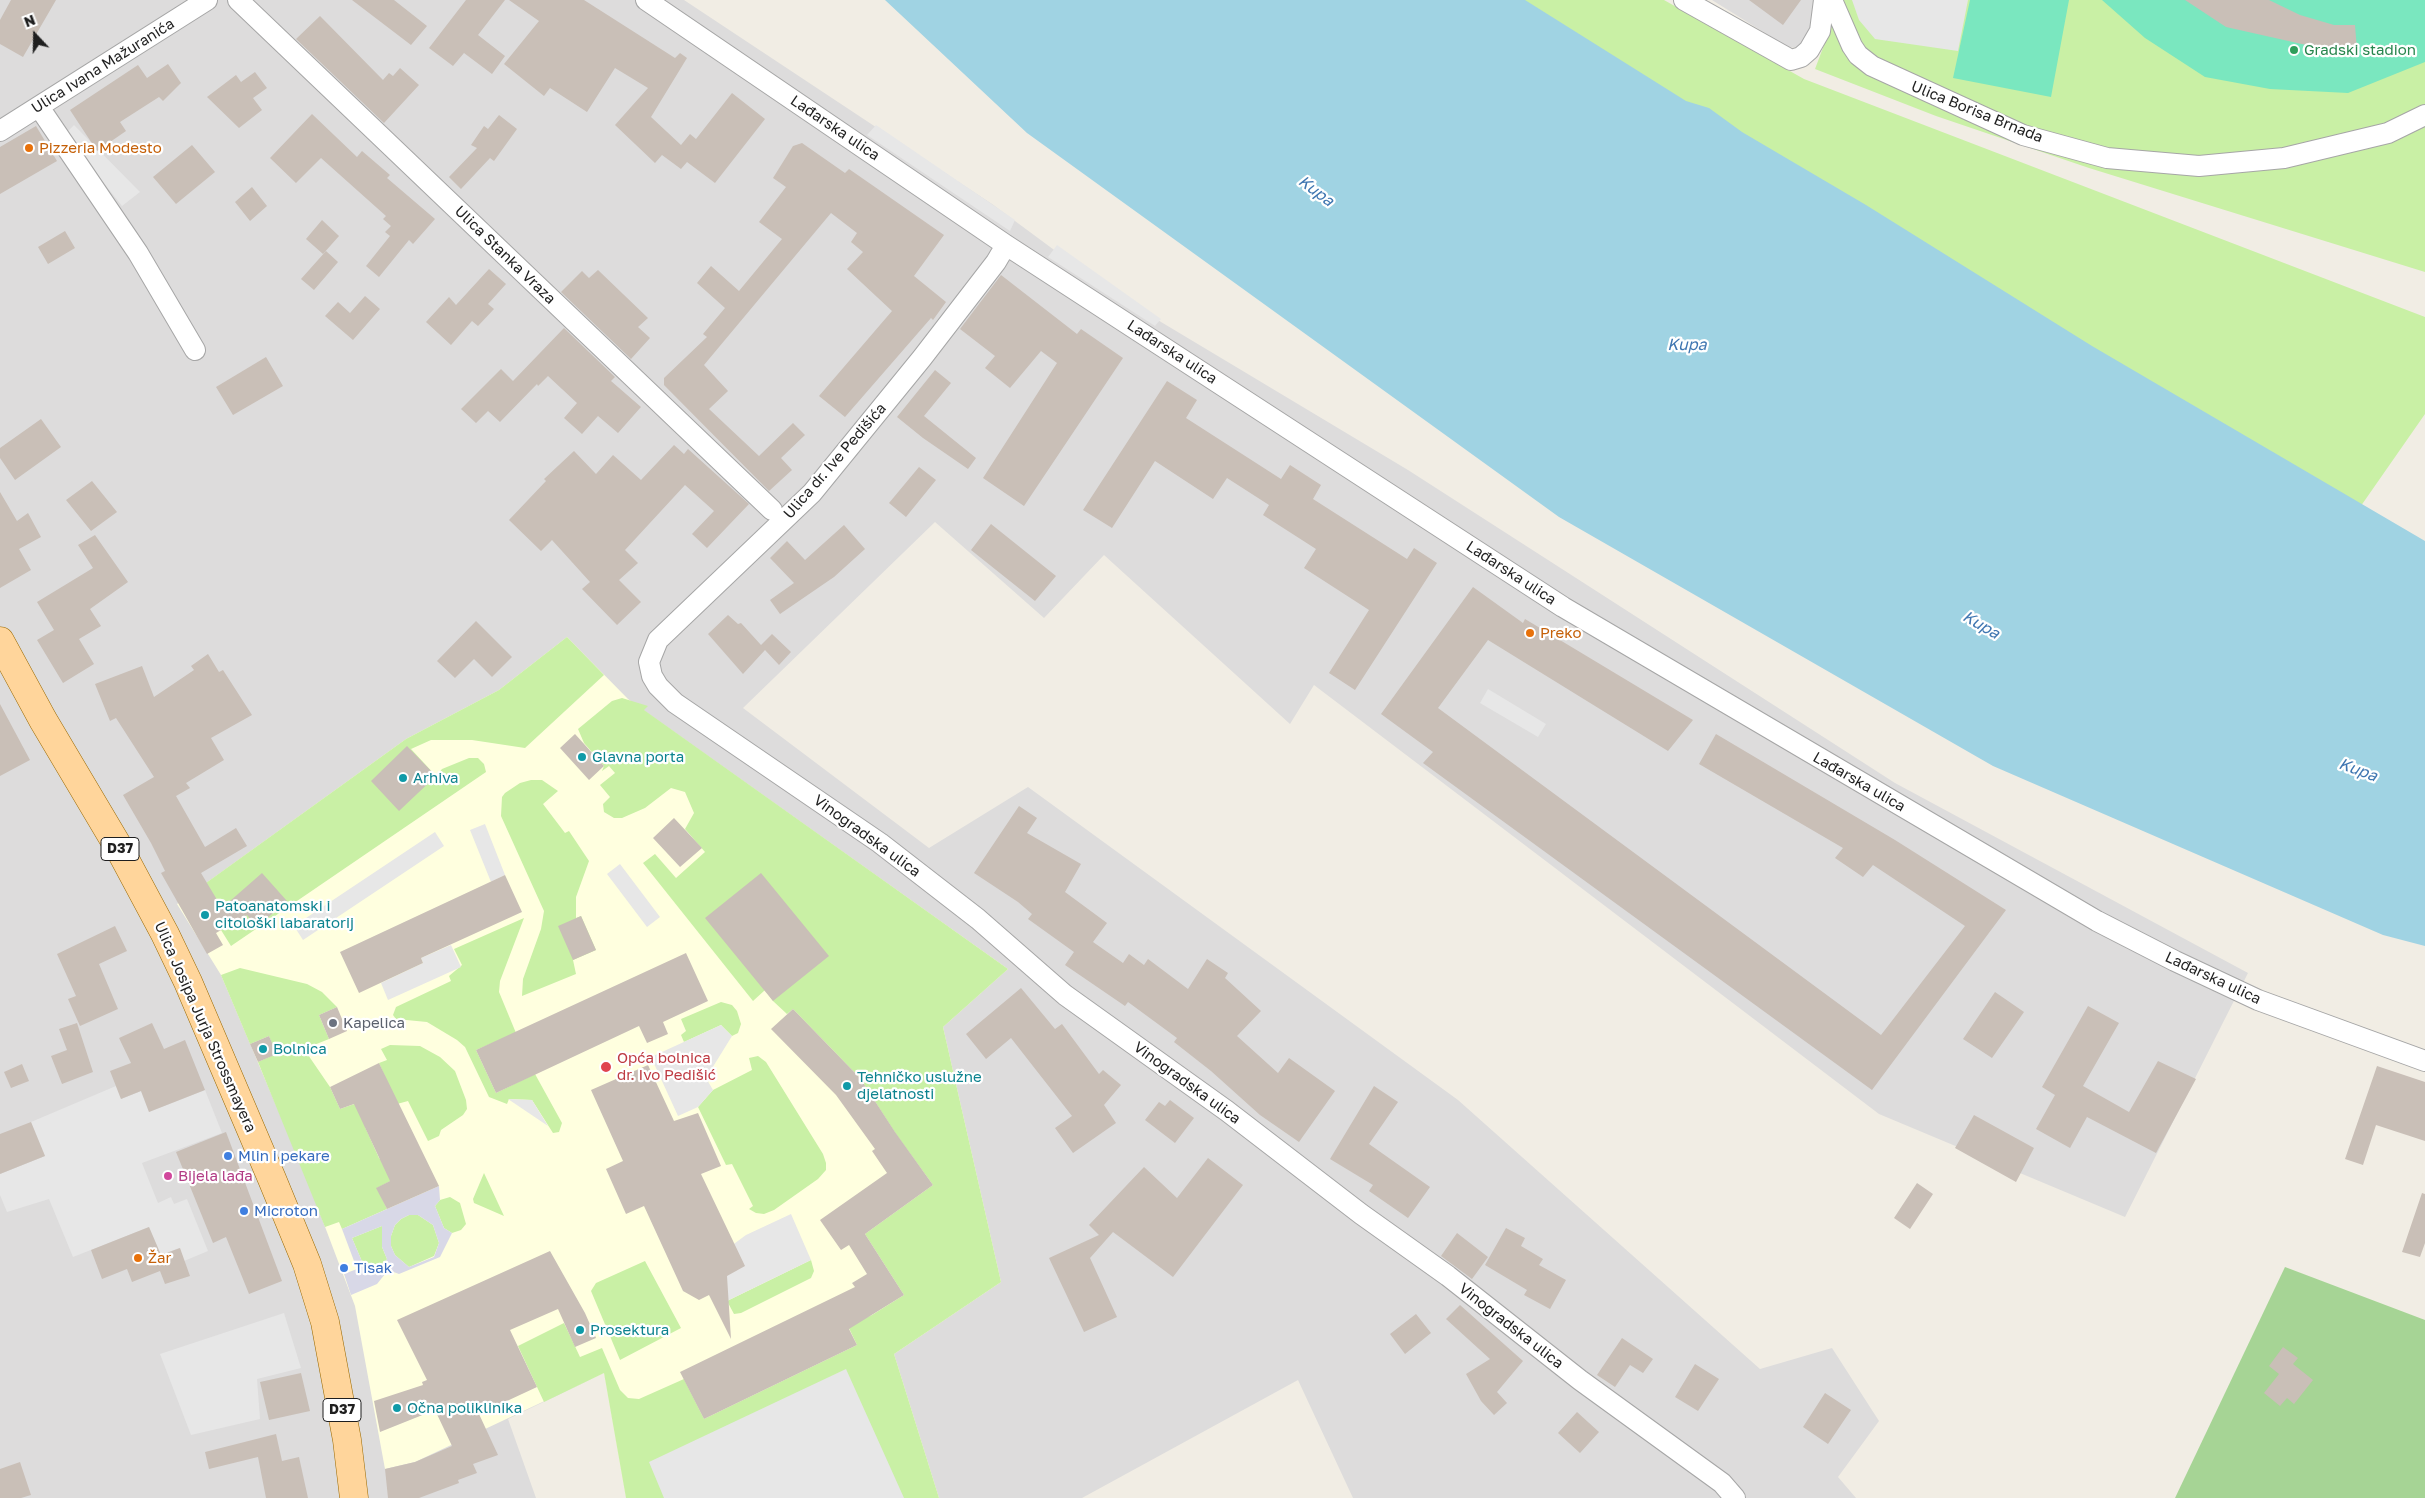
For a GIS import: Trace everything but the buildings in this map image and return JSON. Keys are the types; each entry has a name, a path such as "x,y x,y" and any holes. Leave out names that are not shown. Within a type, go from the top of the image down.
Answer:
{"main road":[{"name":"Ulica Josipa Jurja Strossmayera","path":"0,641 43,720 119,848 165,934 188,982 272,1178 307,1264 325,1322 347,1440 354,1498"}],"street":[{"name":"Ulica Ivana Mažuranića","path":"0,131 207,0"},
{"name":"Ulica Stanka Vraza","path":"238,0 772,510"},
{"name":"Lađarska ulica","path":"646,0 1006,245 1563,607 2097,921 2175,961 2258,1000 2425,1061"},
{"path":"1684,0 1791,60 1801,57 1809,50 1820,31 1824,0"},
{"name":"Ulica Borisa Brnada","path":"1832,0 1852,46 1872,66 2023,134 2107,158 2199,166 2284,158 2388,133 2425,115"},
{"path":"39,107 138,253 195,350"},
{"name":"Ulica dr. Ive Pedišića","path":"650,662 658,640 785,520 833,468 922,358 996,262 1006,245"},
{"name":"Vinogradska ulica","path":"650,662 652,676 658,686 676,703 880,843 978,919 1065,995 1227,1111 1361,1214 1448,1276 1580,1380 1722,1484 1736,1498"}],"shaded area":[{"path":"0,0 684,0 992,204 1111,292 1408,470 1895,783 2248,973 2125,1217 1879,1114 1314,685 1290,724 1104,555 1044,618 935,522 743,708 929,848 1028,787 1458,1100 1760,1369 1832,1348 1879,1421 1838,1477 1856,1498 1353,1498 1298,1380 1082,1498 626,1498 604,1373 508,1419 536,1498 0,1498"},
{"path":"1712,0 1815,0 1809,34 1803,46 1789,48"},
{"path":"1852,0 1968,0 1958,51 1875,39 1859,20"},
{"path":"74,125 140,192 122,206 65,134"},
{"path":"876,125 1015,220 1010,231 867,135"},
{"path":"1057,245 1161,319 1155,326 1048,257"},
{"name":"Opća bolnica dr. Ivo Pedišić","path":"567,637 628,699 1008,969 943,1027 1001,1282 894,1354 939,1498 626,1498 604,1373 415,1462 385,1469 355,1306 305,1174 221,975 177,904 406,739 499,690"},
{"path":"1488,689 1546,724 1538,737 1480,703"},
{"path":"485,824 505,875 491,882 470,830"},
{"path":"435,832 444,846 303,940 294,926"},
{"path":"620,864 660,917 647,927 607,874"},
{"path":"451,945 461,967 388,1000 381,983 423,963 421,958"},
{"path":"721,1025 732,1036 706,1078 713,1090 698,1107 678,1116 651,1057"},
{"path":"116,1086 121,1099 141,1091 149,1112 205,1090 222,1133 142,1163 158,1203 171,1197 174,1204 187,1199 208,1251 184,1261 179,1248 161,1255 149,1227 73,1257 49,1199 7,1212 0,1195 0,1174 45,1156 31,1122"},
{"path":"508,1099 532,1100 548,1126"},
{"path":"439,1186 440,1200 435,1206 444,1228 452,1233 440,1257 399,1274 391,1271 385,1274 377,1284 351,1295 344,1274 357,1269 342,1229","holes":["409,1215 418,1215 433,1225 439,1243 434,1257 409,1267 395,1255 391,1246 391,1236 395,1225","382,1226 382,1247 387,1259 384,1264 366,1271 352,1238"]},
{"path":"791,1214 811,1260 727,1301 723,1252 746,1235"},
{"path":"284,1313 301,1368 257,1379 260,1419 191,1435 160,1354"},
{"path":"846,1369 904,1498 664,1498 649,1462"}],"green space":[{"path":"1302,0 1664,0 1804,79 2425,317 2425,414 2310,579"},
{"path":"1841,0 2425,0 2425,272 2089,168 1936,116 1815,69"},
{"path":"1970,0 2069,0 2051,97 1953,78"},
{"name":"Gradski stadion","path":"2102,0 2425,0 2425,62 2348,93 2270,89 2205,77 2145,38"},
{"path":"567,637 604,675 525,748 472,740 431,740 411,749 436,776 442,769 469,758 478,758 484,764 486,772 231,946 221,930 231,924 206,883 406,739 499,690"},
{"path":"622,698 648,706 644,710 1008,969 943,1027 1001,1282 894,1354 939,1498 626,1498 604,1373 544,1402 518,1346 564,1323 580,1357 602,1348 620,1390 628,1398 639,1399 684,1379 704,1419 857,1345 848,1326 872,1315 904,1295 865,1234 933,1185 896,1134 860,1078 793,1009 787,1014 773,1001 765,990 753,1001 643,863 655,854 676,878 705,852 685,829 694,813 685,792 671,788 645,808 622,818 614,818 604,812 603,804 610,797 600,785 615,773 609,766 602,771 604,766 584,743 578,729 612,701"},
{"path":"542,780 558,791 543,804 565,833 569,831 589,861 576,897 576,918 581,916 596,950 573,960 576,974 522,996 523,979 541,929 544,911 501,816 502,797 505,793 520,783"},
{"path":"524,918 500,981 499,992 516,1033 476,1050 496,1093 535,1074 562,1123 559,1132 553,1133 532,1100 509,1099 507,1104 489,1097 465,1047 457,1040 427,1022 396,1019 393,1015 396,1007 451,981 449,976 462,965 454,949"},
{"path":"240,968 307,984 322,992 337,1007 319,1015 329,1039 304,1049 330,1087 340,1109 363,1101 365,1127 379,1158 398,1177 377,1188 387,1209 342,1229 339,1222 325,1227 258,1062 276,1054 269,1036 250,1044 221,975"},
{"path":"721,1002 732,1005 737,1011 741,1024 738,1033 732,1036 721,1025 684,1042 681,1035 686,1031 681,1019"},
{"path":"390,1045 420,1046 440,1057 455,1071 466,1100 467,1109 463,1115 441,1130 439,1136 428,1141 408,1101 397,1104 379,1063 387,1060 381,1049"},
{"path":"758,1056 766,1062 823,1154 826,1163 826,1170 818,1179 774,1210 764,1214 756,1213 749,1209 753,1206 732,1164 726,1165 698,1107 713,1090 752,1070 749,1058"},
{"path":"484,1173 504,1216 474,1203 473,1199"},
{"path":"450,1197 460,1203 466,1224 461,1230 452,1233 444,1228 435,1206 440,1200"},
{"path":"409,1215 418,1215 433,1225 439,1243 434,1256 409,1267 395,1255 391,1246 391,1236 395,1225"},
{"path":"382,1226 382,1247 387,1259 385,1264 366,1271 352,1238"},
{"path":"811,1260 814,1271 811,1278 741,1313 734,1314 727,1301"},
{"path":"645,1261 681,1328 620,1360 591,1291 596,1283"},
{"path":"2285,1267 2425,1320 2425,1498 2175,1498"}],"water":[{"name":"Kupa","path":"885,0 1525,0 1686,101 1709,108 1742,132 1866,205 2092,346 2425,541 2425,946 2383,935 1993,766 1559,517 1027,133"}],"place":[{"name":"Gradski stadion","path":"2294,50"},
{"name":"Pizzeria Modesto","path":"29,148"},
{"name":"Preko","path":"1530,633"},
{"name":"Glavna porta","path":"582,757"},
{"name":"Arhiva","path":"403,778"},
{"name":"Patoanatomski i citološki labaratorij","path":"205,915"},
{"name":"Kapelica","path":"333,1023"},
{"name":"Bolnica","path":"263,1049"},
{"name":"Opća bolnica dr. Ivo Pedišić","path":"606,1067"},
{"name":"Tehničko uslužne djelatnosti","path":"847,1086"},
{"name":"Mlin i pekare","path":"228,1156"},
{"name":"Bijela lađa","path":"168,1176"},
{"name":"Microton","path":"244,1211"},
{"name":"Žar","path":"138,1258"},
{"name":"Tisak","path":"344,1268"},
{"name":"Prosektura","path":"580,1330"},
{"name":"Očna poliklinika","path":"397,1408"}]}
